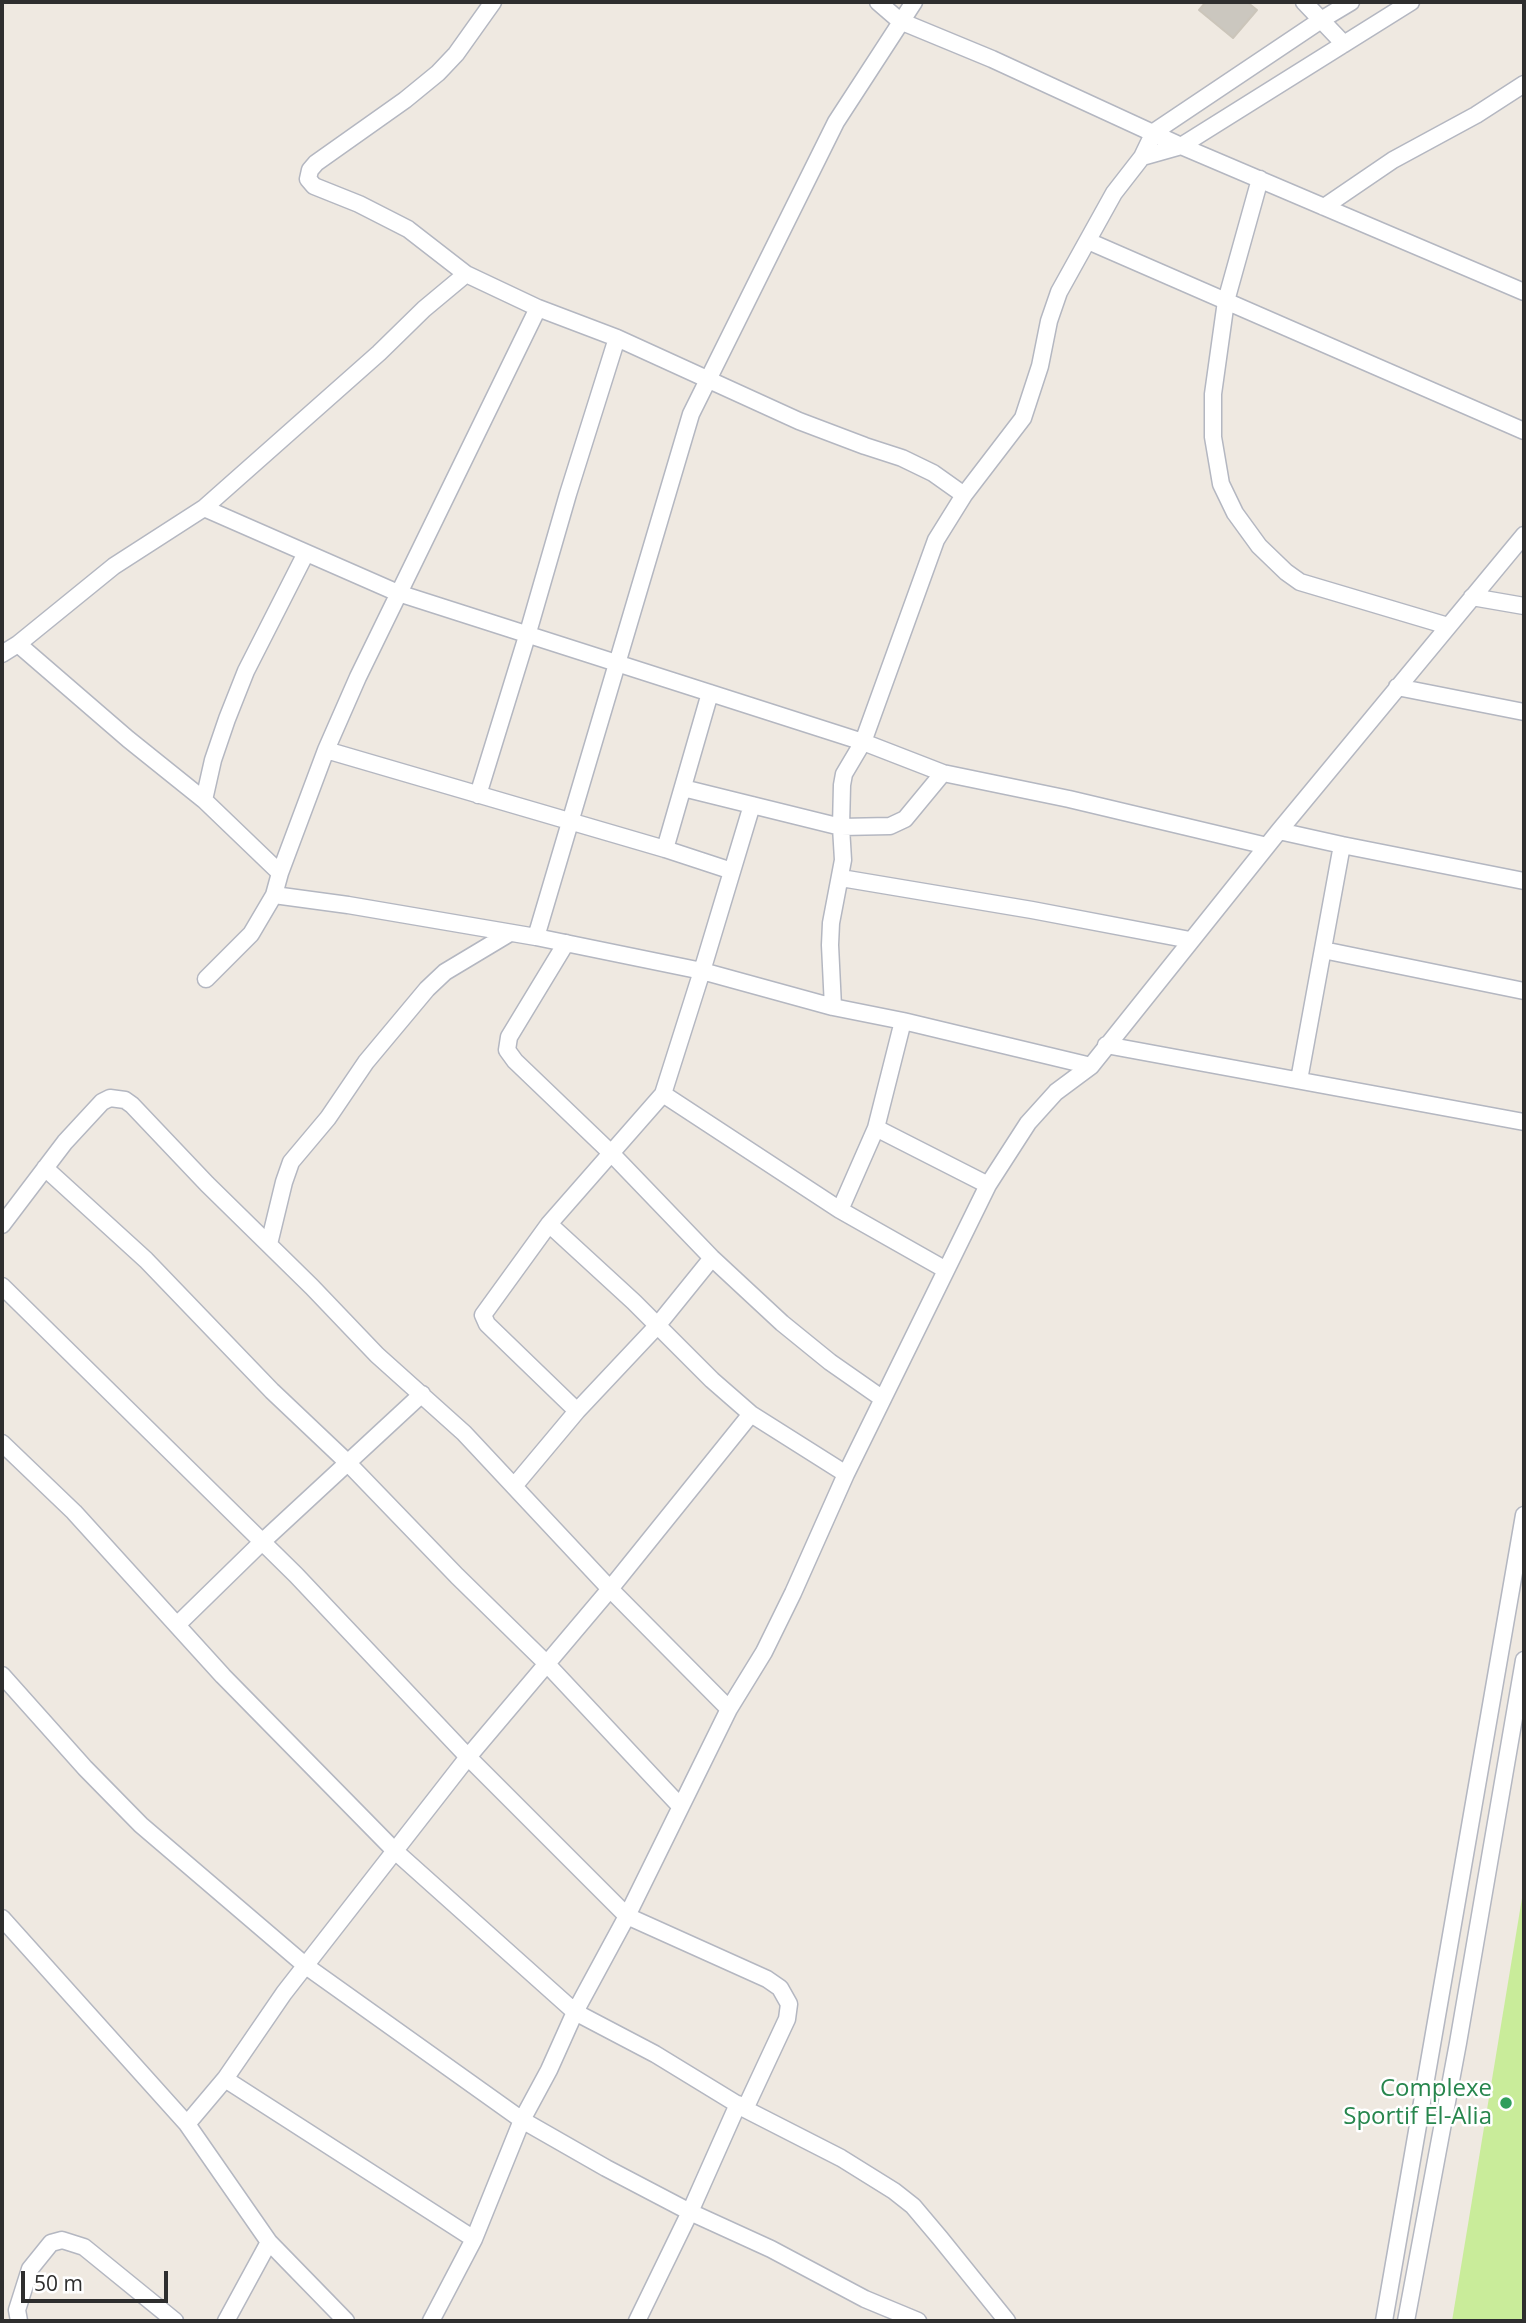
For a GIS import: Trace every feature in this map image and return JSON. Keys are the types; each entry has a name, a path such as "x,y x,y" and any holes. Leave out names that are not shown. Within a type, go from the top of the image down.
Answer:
{"street":[{"path":"493,2 456,54 438,73 405,100 316,163 310,170 308,179 314,186 408,229 466,274 538,308 617,338 708,378 799,421 902,458 933,473 964,495"},
{"path":"878,2 900,21 992,59 1181,146 1524,292"},
{"path":"536,937 691,414 836,122 914,2"},
{"path":"1304,2 1344,44"},
{"path":"833,1007 831,923 844,860 841,827 842,785 845,774 863,742 936,540 964,495 1023,418 1059,292 1114,193 1142,157 1154,132 1351,2"},
{"path":"1142,157 1181,146 1411,2"},
{"path":"1324,207 1393,160 1476,115 1524,84"},
{"path":"1260,179 1226,301 1213,394 1213,437 1220,484 1235,513 1259,546 1300,582 1448,626"},
{"path":"1088,241 1524,431"},
{"path":"2,654 114,566 204,508 466,274"},
{"path":"206,979 251,934 274,895 326,750 398,593 538,308"},
{"path":"478,795 617,338"},
{"path":"204,508 398,593 863,742 943,773 1069,799 1267,846"},
{"path":"431,2321 474,2239 522,2120 729,1709 764,1652 846,1474 988,1185 1028,1123 1056,1092 1091,1066 1190,940 1524,535"},
{"path":"204,800 213,760 246,671 306,552"},
{"path":"1472,597 1524,606"},
{"path":"18,644 128,739 204,800 280,873"},
{"path":"1397,687 1524,712"},
{"path":"665,849 710,693"},
{"path":"326,750 732,871"},
{"path":"683,788 841,827 891,826 900,823 943,773"},
{"path":"577,1411 487,1324 482,1315 550,1224 663,1094 752,805"},
{"path":"1279,831 1524,881"},
{"path":"1299,1080 1342,845"},
{"path":"841,878 1190,940"},
{"path":"274,895 536,937 702,971 833,1007 904,1021 1091,1066"},
{"path":"269,1244 291,1162 328,1118 366,1062 413,1005 446,972 510,933"},
{"path":"566,943 509,1037 507,1050 712,1258 782,1323 830,1363 883,1399"},
{"path":"1323,950 1524,991"},
{"path":"840,1210 876,1128 904,1021"},
{"path":"1106,1045 1524,1122"},
{"path":"663,1094 840,1210 946,1270"},
{"path":"2,1225 65,1142 102,1102 118,1097 132,1105 377,1355 464,1433 610,1589 729,1709"},
{"path":"876,1128 988,1185"},
{"path":"46,1168 146,1260 272,1391 347,1462 546,1663 680,1806"},
{"path":"550,1224 751,1415 846,1474"},
{"path":"515,1485 577,1411 657,1326 712,1258"},
{"path":"2,1286 262,1542 468,1757 627,1916 767,1979 780,1988 786,1997 789,2004 787,2019 741,2107 638,2321"},
{"path":"177,1625 422,1394"},
{"path":"187,2124 225,2079 284,1993 468,1757 610,1589 751,1415"},
{"path":"2,1443 74,1512 223,1676 395,1851 575,2012 655,2054 741,2107 841,2158 894,2191 913,2206 1007,2321"},
{"path":"1384,2321 1524,1515"},
{"path":"1406,2321 1458,2043 1524,1660"},
{"path":"2,1675 85,1768 141,1825 306,1966 522,2120 690,2212 771,2249 908,2320"},
{"path":"2,1918 187,2124 269,2242 346,2321"},
{"path":"225,2079 474,2239"},
{"path":"19,2321 17,2310 30,2269 51,2243 62,2240 84,2246 175,2321"},
{"path":"226,2321 269,2242"}],"green space":[{"name":"Complexe Sportif El-Alia","path":"1524,1886 1524,2321 1452,2321"}],"building":[{"path":"1206,2 1247,2 1257,10 1233,38 1199,10"}],"place":[{"name":"Complexe Sportif El-Alia","path":"1506,2103"}]}
